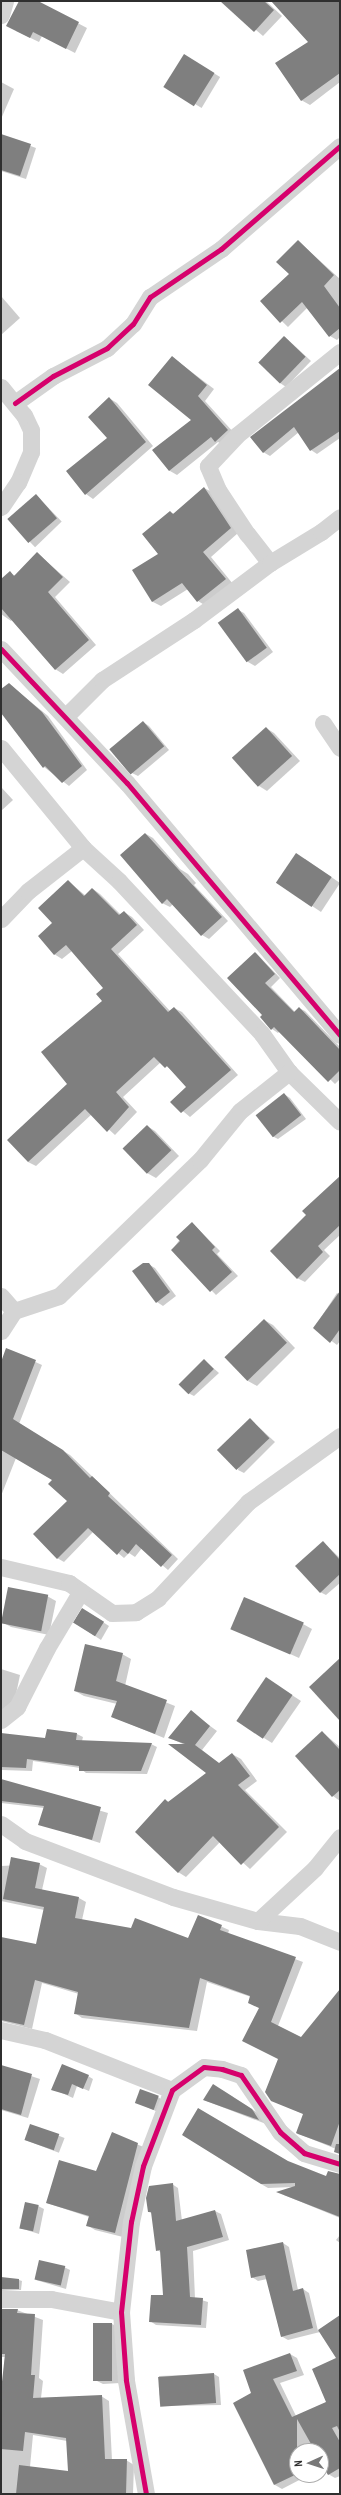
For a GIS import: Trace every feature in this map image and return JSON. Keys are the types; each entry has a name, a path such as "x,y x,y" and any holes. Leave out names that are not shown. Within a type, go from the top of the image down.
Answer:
{"street":[{"path":"1,15 5,1"},
{"path":"15,403 54,376 107,348 133,324 150,297 221,249 340,146"},
{"path":"270,562 227,502 208,466 237,435 340,352"},
{"path":"1,387 15,403 32,430 31,452 18,482 1,507"},
{"path":"66,716 102,680 194,620 270,562 321,532 340,517"},
{"path":"1,649 66,716 137,795 340,1035"},
{"path":"323,723 340,748"},
{"path":"1,748 83,848 119,881 262,1034 289,1072 340,1122"},
{"path":"1,919 28,891 83,848"},
{"path":"1,1331 14,1311 59,1296 200,1160 240,1111 289,1072"},
{"path":"1,1296 14,1311"},
{"path":"1,1567 69,1583 112,1612 136,1612 158,1598 248,1502 340,1436"},
{"path":"1,1720 17,1707 47,1648 82,1591"},
{"path":"1,1824 25,1841 173,1897 258,1921 300,1926 340,1942"},
{"path":"258,1921 315,1868 340,1837"},
{"path":"1,2030 45,2040 172,2090"},
{"path":"146,2494 126,2380 121,2312 132,2222 143,2166 172,2090 204,2068 222,2069 241,2076 280,2132 304,2153 340,2164"},
{"path":"1,2299 51,2299 121,2312"}],"building":[{"path":"19,1 38,1 79,22 66,49 33,32 30,38 6,26"},
{"path":"220,1 264,1 274,10 254,32"},
{"path":"271,1 340,1 340,73 301,101 275,63 308,42"},
{"path":"184,54 215,73 194,106 163,87"},
{"path":"1,134 31,144 20,176 1,170"},
{"path":"298,240 334,275 324,286 340,308 340,328 329,337 302,302 280,323 260,301 289,274 276,262"},
{"path":"284,336 306,357 280,383 258,363"},
{"path":"172,356 207,385 198,396 228,430 215,442 211,437 169,471 152,450 191,420 148,385"},
{"path":"340,368 340,431 310,451 294,427 263,453 250,437"},
{"path":"109,397 146,442 85,495 66,471 107,438 88,417"},
{"path":"204,487 231,528 203,552 226,579 197,602 182,583 152,602 132,570 158,554 142,534 170,511 173,514"},
{"path":"36,494 57,518 28,543 7,519"},
{"path":"37,552 63,577 48,592 89,640 55,670 1,608 1,579 10,571 14,576"},
{"path":"238,608 267,648 247,662 218,623"},
{"path":"9,683 42,712 82,766 62,783 45,766 43,768 1,713 1,689"},
{"path":"143,721 164,746 131,775 109,749"},
{"path":"266,727 292,756 258,787 232,758"},
{"path":"145,833 222,917 201,936 167,899 162,904 120,855"},
{"path":"296,853 332,877 312,907 276,883"},
{"path":"68,880 84,896 92,888 119,915 124,911 137,925 111,949 168,1012 174,1007 231,1070 181,1113 170,1102 186,1087 167,1066 165,1068 154,1057 116,1092 129,1107 107,1132 85,1109 28,1162 7,1140 67,1084 41,1052 102,1001 96,994 103,988 66,945 54,955 38,936 52,923 38,908"},
{"path":"255,952 275,974 265,983 294,1012 299,1007 340,1050 340,1070 328,1082 274,1027 271,1030 260,1017 262,1015 227,978"},
{"path":"284,1093 301,1115 273,1137 256,1115"},
{"path":"147,1125 171,1150 147,1174 123,1149"},
{"path":"340,1176 340,1225 318,1246 323,1252 297,1279 270,1251 306,1215 302,1211"},
{"path":"192,1222 215,1247 212,1250 232,1272 210,1292 171,1250 180,1241 176,1237"},
{"path":"143,1263 149,1263 170,1292 156,1303 132,1271"},
{"path":"340,1291 340,1329 330,1343 313,1328"},
{"path":"264,1319 287,1343 247,1381 224,1357"},
{"path":"6,1348 36,1360 13,1419 63,1450 90,1478 92,1476 110,1493 108,1496 172,1555 161,1567 136,1544 128,1554 122,1549 117,1555 88,1528 57,1559 33,1534 67,1501 48,1484 52,1480 1,1450 1,1362"},
{"path":"204,1359 214,1369 188,1394 179,1384"},
{"path":"250,1418 269,1438 236,1470 217,1450"},
{"path":"323,1541 340,1560 340,1574 320,1593 295,1566"},
{"path":"8,1587 48,1595 41,1631 1,1623"},
{"path":"244,1597 304,1622 290,1655 230,1629"},
{"path":"82,1608 104,1622 95,1636 73,1622"},
{"path":"85,1644 123,1653 116,1681 167,1700 155,1734 111,1717 117,1701 74,1691"},
{"path":"340,1658 340,1721 309,1687"},
{"path":"266,1677 293,1695 263,1739 236,1721"},
{"path":"191,1710 210,1726 195,1745 219,1763 232,1753 250,1776 238,1785 279,1827 241,1865 213,1836 178,1873 135,1832 165,1799 168,1802 206,1773 168,1744 185,1744 168,1738"},
{"path":"47,1729 77,1733 76,1740 152,1743 141,1771 79,1771 79,1766 27,1759 26,1768 1,1767 1,1733 45,1738"},
{"path":"322,1731 340,1750 340,1790 332,1797 295,1756"},
{"path":"1,1779 101,1807 92,1840 38,1825 44,1806 1,1801"},
{"path":"11,1857 40,1863 35,1888 79,1897 75,1918 131,1928 135,1918 188,1938 198,1915 222,1925 220,1930 296,1957 271,2022 301,2037 340,1989 340,2121 331,2146 296,2133 303,2114 271,2101 265,2092 278,2059 242,2041 259,2008 248,2003 250,1996 200,1978 189,2028 74,2014 78,1992 35,1980 24,2025 1,2020 1,1937 36,1944 44,1907 3,1899"},
{"path":"62,2064 89,2075 83,2089 72,2084 68,2095 51,2090"},
{"path":"1,2065 32,2074 21,2115 1,2109"},
{"path":"213,2084 252,2109 259,2120 203,2100"},
{"path":"140,2089 159,2096 154,2110 135,2103"},
{"path":"198,2108 288,2161 326,2176 328,2171 340,2174 340,2217 276,2192 295,2186 295,2183 261,2184 182,2135"},
{"path":"30,2124 59,2134 54,2150 24,2140"},
{"path":"112,2132 138,2143 115,2233 86,2226 89,2216 46,2203 59,2160 96,2171"},
{"path":"336,2144 340,2144 340,2154 334,2152"},
{"path":"173,2183 176,2221 215,2210 223,2237 187,2247 190,2297 203,2298 201,2325 149,2322 151,2295 163,2295 160,2250 156,2251 151,2212 148,2212 146,2198 149,2186"},
{"path":"25,2202 39,2205 33,2231 19,2228"},
{"path":"283,2242 293,2291 303,2288 313,2328 281,2337 265,2275 251,2278 246,2250"},
{"path":"39,2260 65,2266 61,2286 35,2279"},
{"path":"1,2277 19,2279 19,2289 1,2289"},
{"path":"1,2309 18,2309 17,2313 35,2314 31,2375 35,2375 33,2398 102,2395 105,2459 127,2459 126,2494 16,2494 19,2465 68,2471 66,2438 25,2432 23,2451 1,2449 1,2391 5,2354 1,2354"},
{"path":"340,2315 340,2432 337,2426 332,2428 340,2442 340,2468 329,2474 329,2443 310,2443 297,2419 297,2443 289,2443 289,2478 274,2485 233,2403 251,2393 243,2370 290,2353 297,2371 273,2379 292,2417 326,2402 312,2369 336,2358 318,2330"},
{"path":"93,2323 112,2323 112,2381 93,2381"},
{"path":"214,2373 216,2403 160,2407 158,2377"}],"cycle path":[{"path":"15,403 53,376 107,348 133,324 150,297 221,249 340,146"},
{"path":"1,649 127,783 340,1035"},
{"path":"146,2494 126,2380 121,2312 131,2222 143,2166 172,2090 204,2067 222,2069 241,2075 280,2132 304,2153 340,2164"}]}
